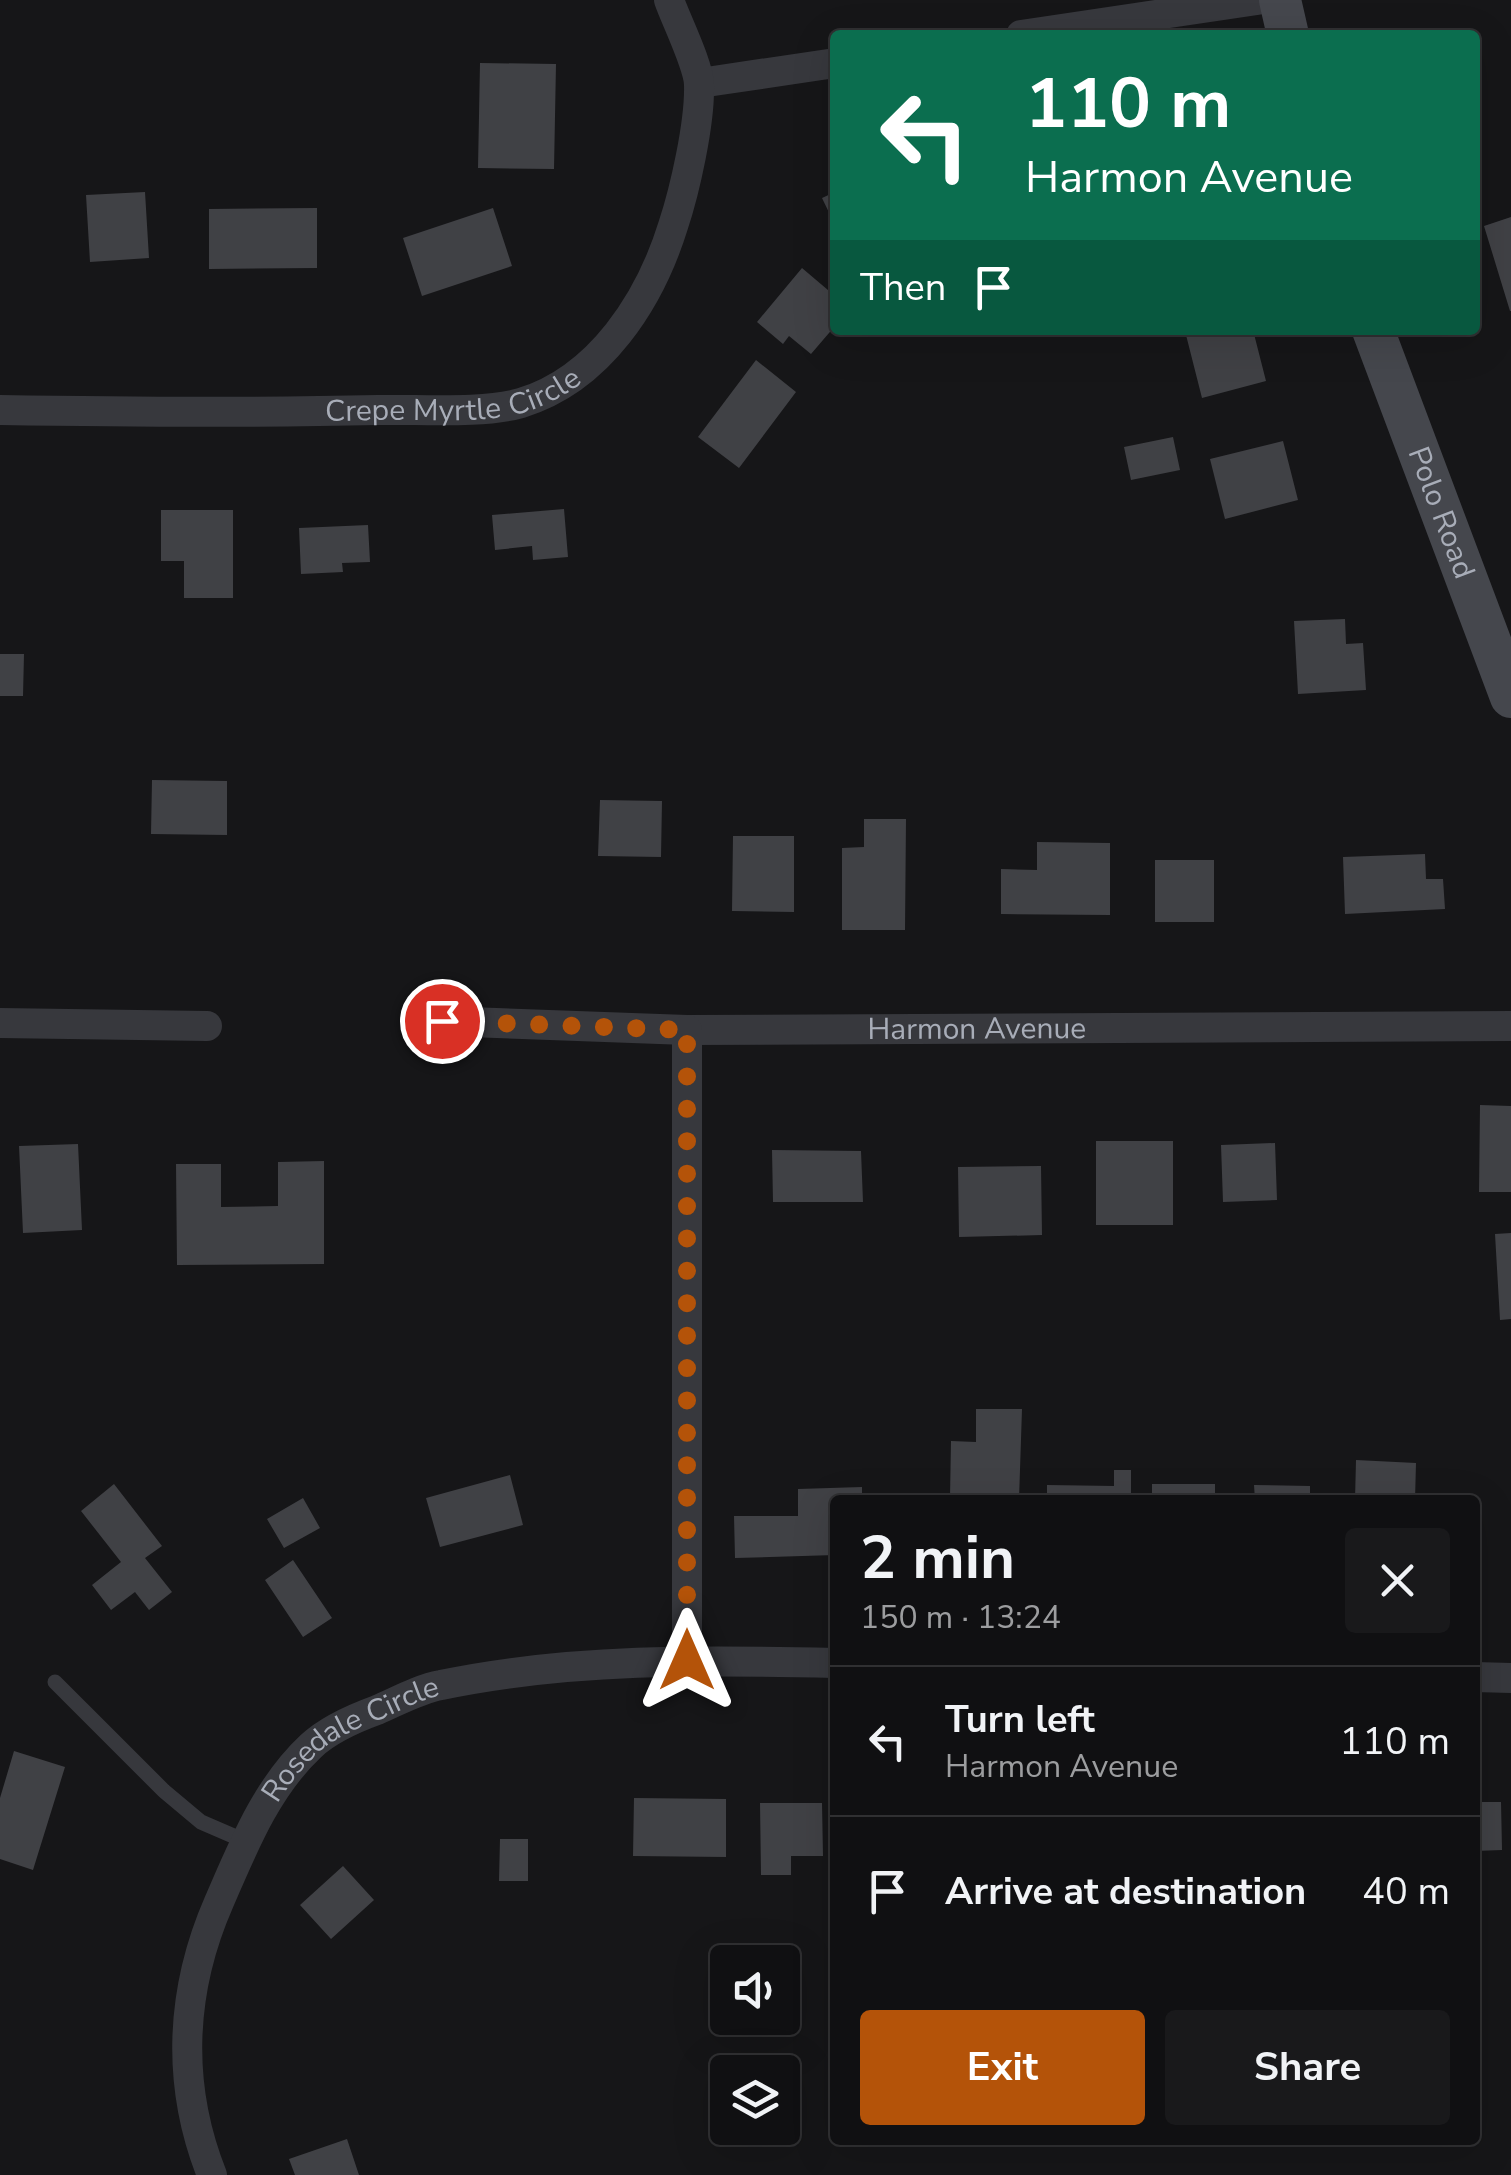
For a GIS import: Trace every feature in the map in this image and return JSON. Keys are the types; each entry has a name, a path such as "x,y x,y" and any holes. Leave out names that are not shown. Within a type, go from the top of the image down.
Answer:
{"main road":[{"path":"1280,0 1287,30"},
{"name":"Polo Road","path":"1375,335 1511,697"}],"street":[{"name":"Crepe Myrtle Circle","path":"0,410 214,413 470,408 520,404 551,390 606,348 638,306 662,261 689,162 700,82 669,0"},
{"path":"1055,30 1257,0"},
{"path":"700,82 830,63"},
{"name":"Harmon Avenue","path":"442,1021 687,1030 1511,1026"},
{"path":"0,1023 207,1026"},
{"path":"687,1030 687,1660"},
{"name":"Rosedale Circle","path":"212,2175 198,2140 188,2089 185,2038 192,1987 210,1920 245,1841 277,1788 312,1744 356,1718 437,1686 542,1670 687,1660 830,1663"},
{"path":"1480,1678 1511,1678"}],"lane":[{"path":"55,1682 164,1791 201,1822 245,1841"}],"building":[{"path":"480,63 556,64 554,169 478,168"},
{"path":"145,192 149,258 90,262 86,195"},
{"path":"830,194 830,215 822,198"},
{"path":"317,208 317,268 209,269 209,209"},
{"path":"493,208 512,266 422,296 403,238"},
{"path":"1511,217 1511,311 1510,311 1484,226"},
{"path":"802,268 830,292 830,332 811,354 789,336 783,344 757,322"},
{"path":"1186,335 1254,335 1266,381 1202,398"},
{"path":"756,360 796,392 739,468 698,437"},
{"path":"1173,437 1180,470 1131,480 1124,447"},
{"path":"1283,441 1298,500 1225,519 1210,459"},
{"path":"564,509 568,557 533,560 532,546 495,550 492,515"},
{"path":"161,510 233,510 233,598 184,598 184,561 161,561"},
{"path":"368,525 370,562 342,563 343,572 301,574 299,528"},
{"path":"1345,619 1346,644 1363,643 1366,690 1298,694 1294,621"},
{"path":"0,654 24,654 23,696 0,696"},
{"path":"152,780 227,781 227,835 151,834"},
{"path":"600,800 662,801 661,857 598,856"},
{"path":"864,819 906,819 905,930 842,930 842,848 864,847"},
{"path":"733,836 794,836 794,912 732,911"},
{"path":"1037,842 1110,843 1110,915 1001,914 1001,869 1037,870"},
{"path":"1425,854 1426,879 1443,879 1445,909 1345,914 1343,857"},
{"path":"1155,860 1214,860 1214,922 1155,922"},
{"path":"1480,1105 1511,1106 1511,1192 1479,1192"},
{"path":"1096,1141 1173,1141 1173,1225 1096,1225"},
{"path":"1275,1143 1277,1200 1223,1202 1221,1145"},
{"path":"78,1144 82,1230 23,1233 19,1146"},
{"path":"772,1150 861,1151 863,1202 773,1202"},
{"path":"324,1161 324,1264 177,1265 176,1164 221,1164 221,1207 278,1206 278,1162"},
{"path":"1041,1166 1042,1235 959,1237 958,1167"},
{"path":"1511,1233 1511,1319 1500,1320 1495,1234"},
{"path":"976,1409 1022,1409 1019,1495 950,1495 951,1441 976,1442"},
{"path":"1356,1460 1416,1463 1415,1495 1355,1495"},
{"path":"1114,1470 1131,1470 1131,1495 1047,1495 1047,1485 1114,1486"},
{"path":"510,1475 523,1525 440,1547 426,1498"},
{"path":"114,1484 162,1546 145,1558 172,1592 149,1610 135,1592 111,1610 92,1585 121,1562 81,1511"},
{"path":"1152,1484 1215,1484 1215,1495 1152,1495"},
{"path":"1254,1485 1310,1486 1310,1495 1255,1495"},
{"path":"862,1487 862,1495 830,1495 830,1555 735,1558 734,1516 798,1516 798,1489"},
{"path":"303,1498 320,1528 284,1548 267,1519"},
{"path":"293,1560 332,1618 303,1637 265,1580"},
{"path":"14,1751 65,1767 33,1870 0,1859 0,1798"},
{"path":"634,1798 726,1799 726,1857 633,1856"},
{"path":"1480,1802 1501,1802 1502,1850 1480,1851"},
{"path":"760,1803 822,1803 823,1856 791,1856 791,1875 761,1875"},
{"path":"500,1839 528,1839 528,1881 499,1881"},
{"path":"343,1866 374,1900 331,1939 300,1905"},
{"path":"347,2139 359,2175 295,2175 289,2159"}],"route":[{"path":"442,1021 687,1030 687,1660"}]}
